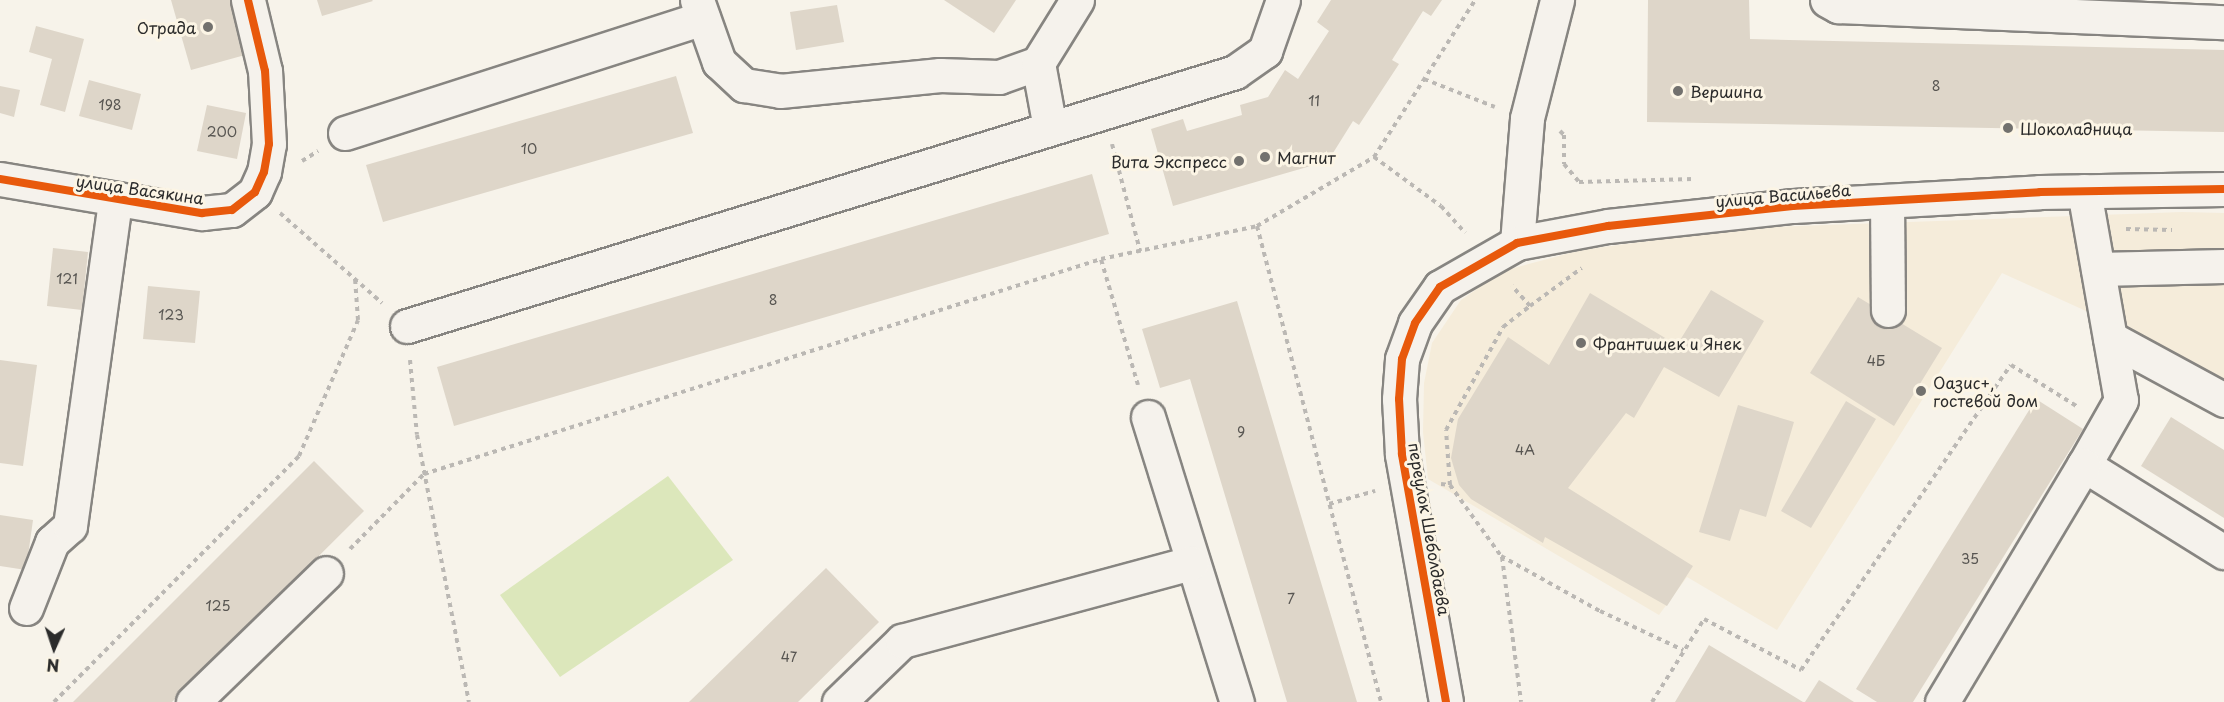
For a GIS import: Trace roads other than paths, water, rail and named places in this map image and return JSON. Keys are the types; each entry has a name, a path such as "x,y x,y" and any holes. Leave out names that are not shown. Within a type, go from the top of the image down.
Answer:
{"street":[{"name":"улица Васякина","path":"0,179 115,201 202,213 232,210 255,192 264,172 269,144 265,71 248,0"},
{"path":"345,133 700,9 719,62 744,85 780,91 940,75 999,76 1038,63 1077,0"},
{"path":"407,326 1235,72 1265,51 1282,0"},
{"path":"1517,243 1527,118 1557,0"},
{"path":"1827,0 1838,6 2224,22"},
{"path":"1038,63 1050,128"},
{"name":"улица Васильева","path":"1402,359 1415,323 1440,287 1517,243 1608,226 1793,206 2084,191 2224,189"},
{"path":"1942,702 2121,400 2084,191"},
{"path":"26,608 52,542 70,526 115,201"},
{"path":"1887,201 1888,309"},
{"path":"2098,269 2224,266"},
{"path":"2110,338 2224,400"},
{"name":"переулок Шеболдаева","path":"1402,359 1399,410 1402,454 1409,482 1446,702"},
{"path":"1148,417 1192,563 1238,702"},
{"path":"2084,465 2224,552"},
{"path":"839,702 902,641 1192,563"},
{"path":"193,702 326,573"}],"place":[{"name":"Отрада","path":"208,27"},
{"name":"Вершина","path":"1678,91"},
{"name":"Шоколадница","path":"2008,128"},
{"name":"Магнит","path":"1265,157"},
{"name":"Вита Экспресс","path":"1239,161"},
{"name":"Франтишек и Янек","path":"1581,343"},
{"name":"Оазис+, гостевой дом","path":"1921,391"}]}
